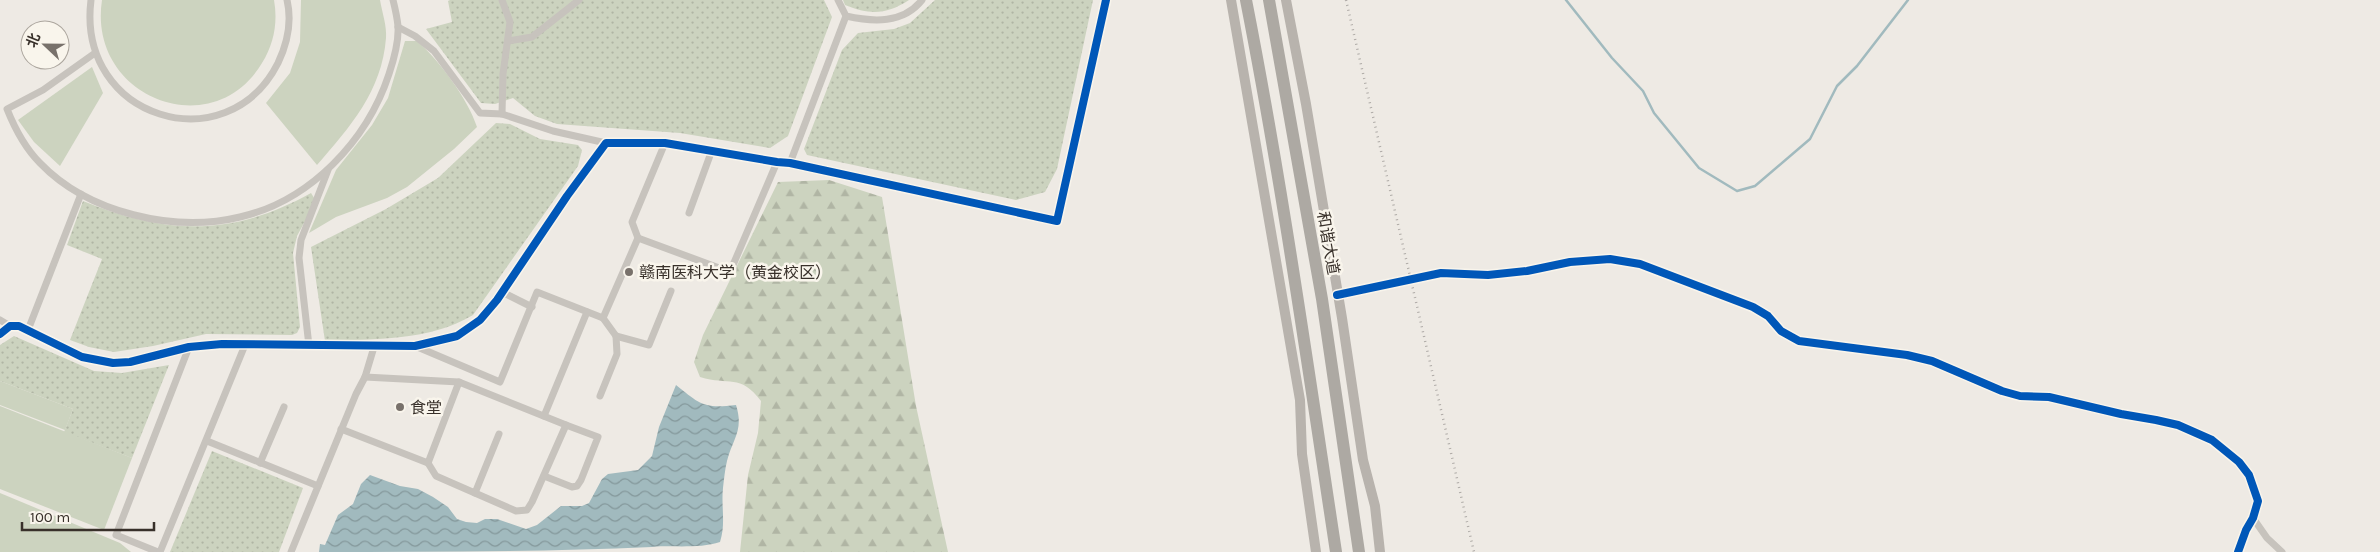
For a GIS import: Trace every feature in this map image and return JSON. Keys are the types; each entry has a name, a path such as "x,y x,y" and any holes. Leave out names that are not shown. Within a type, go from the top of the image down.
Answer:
{"highway":[{"path":"1246,0 1268,112 1300,304 1336,552"},
{"name":"和谐大道","path":"1269,0 1322,299 1359,552"}],"street":[{"path":"91,0 89,19 95,53 102,68 117,89 137,105 161,115 186,119 212,116 236,107 256,93 272,74 283,52 288,28 287,0"},
{"path":"95,53 43,90 4,110 24,144 40,164 81,194 97,202 157,219 219,220 241,217 294,194 328,170 368,122 386,84 396,52 398,27 393,0"},
{"path":"502,0 510,22 503,74 502,114"},
{"path":"508,41 532,37 578,0"},
{"path":"790,162 846,16 838,0"},
{"path":"846,16 874,21 890,19 910,12 922,0"},
{"path":"398,27 416,36 434,50 480,113 502,114 553,131 606,143 665,143 777,162 790,162 1057,221 1106,0"},
{"path":"1231,0 1300,400 1302,454 1316,552"},
{"path":"1286,0 1306,104 1342,318 1363,460 1375,506 1380,552"},
{"path":"0,320 10,326 19,326 82,356 113,364 130,362 189,347 245,345 415,346 457,336 480,320 502,292 606,143"},
{"path":"603,318 638,238 632,222 665,143"},
{"path":"688,212 712,150"},
{"path":"638,238 730,272 777,162"},
{"path":"310,346 299,258 301,240 328,170"},
{"path":"28,330 81,194"},
{"path":"1337,295 1377,285 1442,273 1488,275 1528,272 1570,262 1610,259 1640,264 1753,307 1768,316 1782,331 1799,341 1916,357 1946,365 1986,385 2020,396 2050,397 2178,425 2212,440 2239,462 2249,476 2258,501 2253,518 2246,530 2238,552"},
{"path":"616,336 649,345 672,291"},
{"path":"502,292 532,306"},
{"path":"415,346 500,382 537,292 603,318 616,336 617,354 600,396"},
{"path":"544,416 587,312"},
{"path":"0,334 10,326"},
{"path":"189,347 116,535 159,552 207,441 245,345"},
{"path":"291,552 365,377 374,347"},
{"path":"365,377 460,382 598,437 577,486 572,488 544,476"},
{"path":"428,463 460,382"},
{"path":"260,463 284,408"},
{"path":"342,429 428,463 436,476 516,510 527,510 566,425"},
{"path":"475,492 499,434"},
{"path":"207,441 318,486"},
{"path":"2253,518 2267,538 2282,552"}],"green space":[{"path":"102,0 274,0 276,16 274,33 270,48 262,63 240,88 214,102 186,105 158,99 133,85 114,63 103,34"},
{"path":"301,0 380,0 386,29 383,57 371,91 352,122 317,165 266,103 290,73 300,42"},
{"path":"824,0 832,17 788,136 770,148 680,133 557,124 535,116 513,98 495,104 481,103 426,29 452,22 448,1"},
{"path":"843,0 909,0 893,9 870,12 845,5"},
{"path":"935,0 1093,0 1057,169 1045,192 1016,200 807,155 804,149 842,50 858,33 894,29 910,23"},
{"path":"405,41 417,41 426,49 460,92 477,127 454,149 407,187 387,198 336,217 309,233 336,170 372,125 388,98"},
{"path":"92,67 103,93 60,166 34,142 18,120"},
{"path":"496,123 510,124 540,139 578,145 582,150 578,166 473,315 456,324 420,334 382,339 325,341 311,247 386,209 438,178"},
{"path":"829,180 882,197 916,406 948,552 740,552 748,475 758,433 761,401 754,392 740,383 700,377 694,362 703,335 778,182"},
{"path":"311,193 316,201 297,236 293,253 300,327 297,333 292,335 206,334 153,346 114,352 89,347 70,340 102,259 67,245 83,201 143,220 171,225 198,226 226,224 254,218"},
{"path":"14,336 94,371 122,373 169,365 132,458 64,432 73,409 0,381 0,345"},
{"path":"0,381 73,409 65,430 0,405"},
{"path":"0,406 132,458 104,530 0,489"},
{"path":"212,451 303,488 279,552 170,552"},
{"path":"0,493 120,543 131,552 0,552"}],"water":[{"path":"676,385 703,404 716,406 736,405 739,421 737,434 729,453 725,471 723,529 720,542 695,546 569,550 319,552 320,544 325,545 338,515 353,504 361,484 370,475 400,486 418,489 448,507 457,519 466,522 477,523 485,519 497,519 526,529 537,525 561,506 582,506 589,503 602,479 608,474 638,470 652,456 659,427"}],"waterway":[{"path":"1566,0 1612,58 1643,91 1654,113 1699,168 1737,191 1755,186 1810,139 1837,86 1857,66 1908,0"}],"railway":[{"path":"1346,0 1474,552"}],"cycle path":[{"path":"0,334 10,326 19,326 82,357 113,363 130,362 189,347 222,344 415,346 457,336 480,320 497,300 567,196 606,143 665,143 790,163 1057,221 1106,0"},
{"path":"1337,295 1441,273 1488,275 1527,271 1570,262 1610,259 1640,264 1753,307 1768,316 1781,331 1799,341 1907,355 1932,361 2002,391 2020,396 2049,397 2178,425 2212,440 2239,462 2249,475 2258,501 2253,518 2246,530 2238,552"}],"place":[{"name":"赣南医科大学（黄金校区）","path":"629,272"},
{"name":"食堂","path":"400,407"}]}
